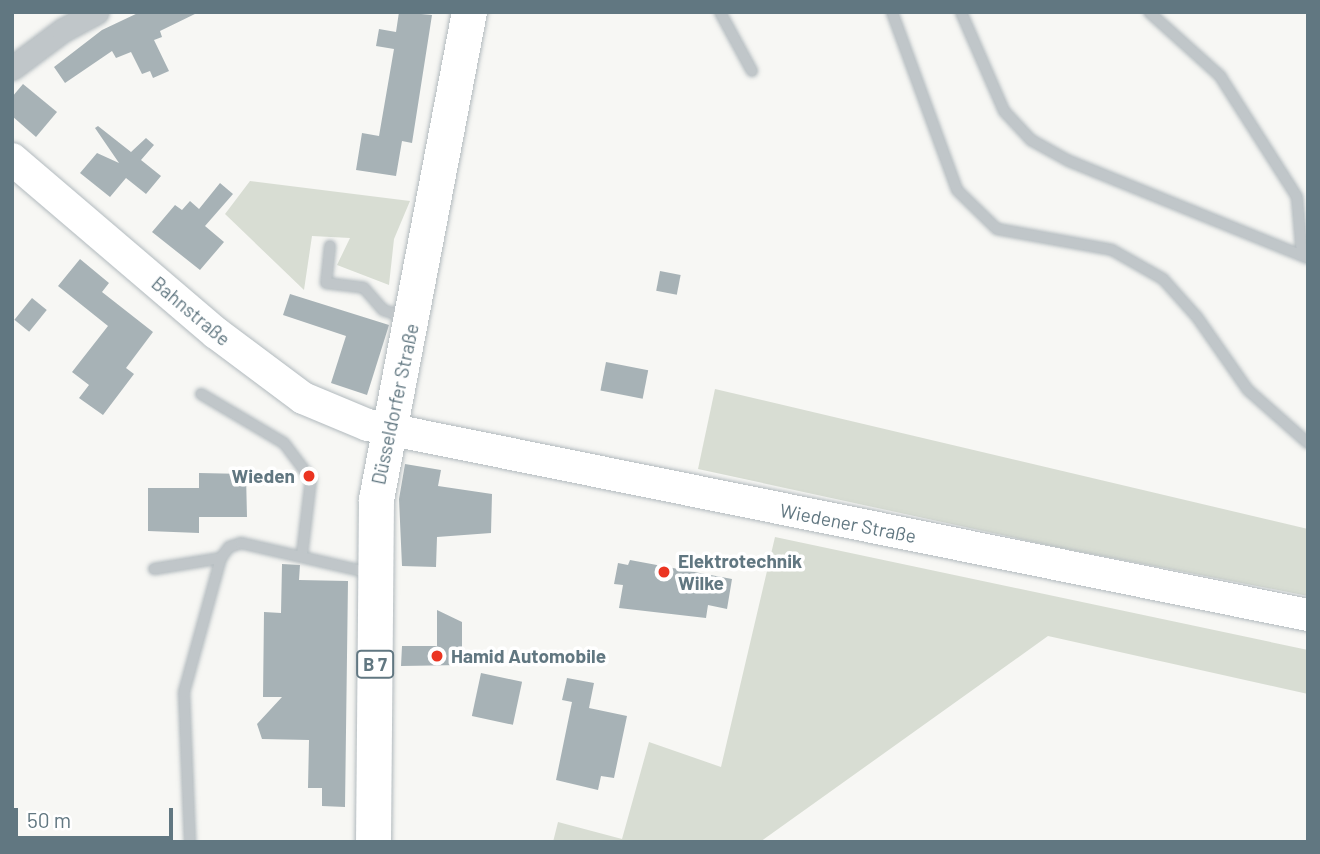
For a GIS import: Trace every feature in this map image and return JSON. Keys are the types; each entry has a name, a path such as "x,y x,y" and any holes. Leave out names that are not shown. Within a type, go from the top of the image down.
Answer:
{"main road":[{"name":"Düsseldorfer Straße","path":"373,842 376,499 413,320 468,12"},
{"name":"Bahnstraße","path":"12,159 216,333 303,398 388,431"},
{"name":"Wiedener Straße","path":"388,431 1308,615"}],"street":[{"path":"12,68 63,30 97,12"}],"lane":[{"path":"720,12 752,71"},
{"path":"892,12 957,190 997,229 1112,250 1163,279 1197,317 1248,390 1308,443"},
{"path":"961,12 1004,111 1031,140 1069,161 1305,257 1297,197 1220,76 1149,12"},
{"path":"330,246 326,283 364,288 383,310 413,320"},
{"path":"201,394 284,443 311,479 302,555"},
{"path":"190,842 184,692 221,558 229,547 241,543 302,555 374,574"},
{"path":"154,569 221,558"}],"shaded area":[{"path":"250,181 410,201 394,239 389,285 337,265 350,238 312,236 304,290 225,214"},
{"path":"715,389 1308,529 1308,596 1066,549 698,469"},
{"path":"775,537 1308,650 1308,694 1048,636 760,842 553,842 558,822 622,839 649,742 721,767"}],"building":[{"path":"140,12 199,12 160,31 162,37 154,40 169,71 153,78 150,71 142,74 131,52 116,58 112,51 65,83 54,67 102,30"},
{"path":"399,12 432,15 412,143 402,141 396,176 356,170 362,133 379,136 394,49 376,46 379,29 396,32"},
{"path":"23,84 57,112 36,137 12,116 12,97"},
{"path":"98,126 131,152 146,138 154,145 141,160 161,176 146,194 126,178 110,197 80,173 97,153 119,163 95,128"},
{"path":"220,183 233,194 205,226 224,242 200,270 152,232 175,205 182,210 190,201 199,209"},
{"path":"80,259 109,283 102,292 153,332 126,368 134,374 103,415 79,398 89,385 72,372 108,326 58,286"},
{"path":"660,271 681,275 677,295 656,291"},
{"path":"290,294 389,325 367,395 331,383 346,336 283,315"},
{"path":"32,298 47,310 29,332 14,320"},
{"path":"606,362 648,370 643,399 600,390"},
{"path":"405,464 441,470 438,486 492,494 491,533 437,537 436,567 402,566 399,499"},
{"path":"199,473 246,474 247,517 199,517 199,533 148,531 148,488 199,488"},
{"path":"630,560 732,579 727,609 708,605 706,618 619,608 623,585 614,584 618,563 628,565"},
{"path":"282,564 300,565 299,580 348,581 345,807 322,806 322,788 308,788 309,740 262,739 257,724 282,697 263,697 264,612 281,613"},
{"path":"437,610 462,622 462,665 401,666 402,646 437,646"},
{"path":"481,673 522,682 513,725 472,716"},
{"path":"567,678 594,683 589,708 627,716 614,778 601,776 598,790 556,780 572,702 562,700"}],"place":[{"name":"Wieden","path":"309,476"},
{"name":"Elektrotechnik Wilke","path":"664,572"},
{"name":"Hamid Automobile","path":"437,656"}]}
